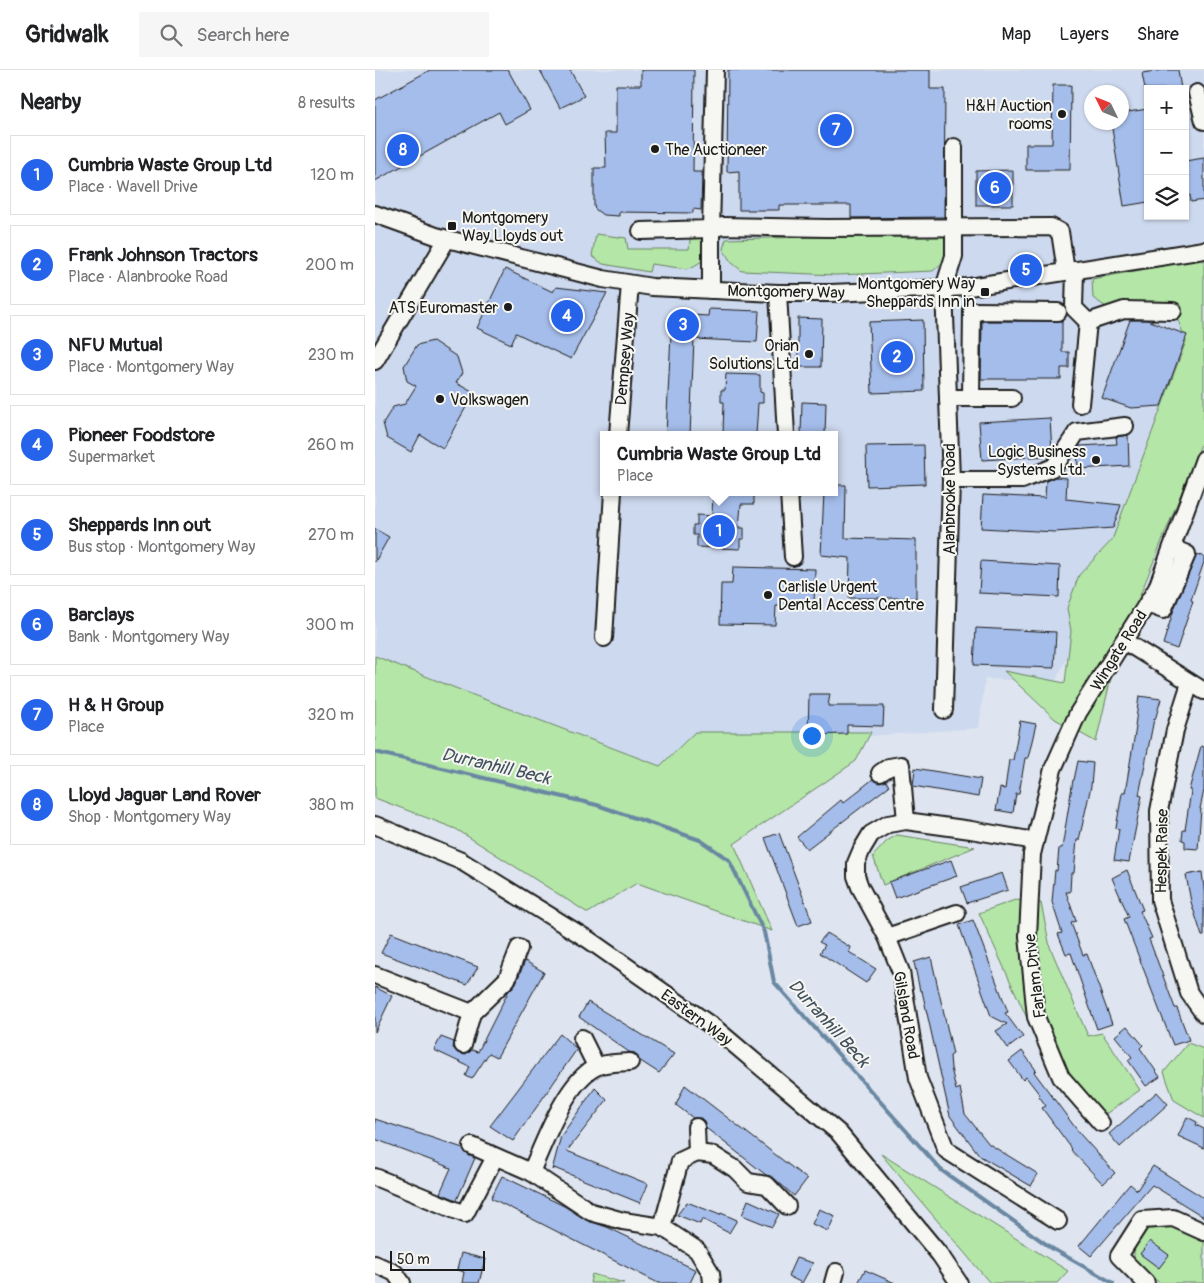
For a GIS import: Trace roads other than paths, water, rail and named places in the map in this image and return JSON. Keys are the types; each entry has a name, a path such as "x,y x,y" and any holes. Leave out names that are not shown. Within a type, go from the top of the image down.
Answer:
{"street":[{"path":"711,290 715,70"},
{"path":"1197,93 1204,121"},
{"path":"943,288 954,256 954,147"},
{"name":"Montgomery Way","path":"375,214 447,239 603,279 652,287 778,293 831,293 969,287 1204,250"},
{"path":"641,231 723,226 827,228 1051,227 1060,232 1070,271 1074,308 1088,322"},
{"path":"375,361 447,239"},
{"name":"Dempsey Way","path":"618,431 630,284"},
{"name":"Alanbrooke Road","path":"943,288 951,480 944,710"},
{"path":"778,293 786,431"},
{"path":"1088,322 1124,310 1173,311"},
{"path":"971,398 972,311 1058,312"},
{"path":"1080,404 1088,322"},
{"path":"948,398 1012,398"},
{"path":"951,480 1022,480 1054,467 1077,432 1125,426"},
{"name":"Wingate Road","path":"1035,841 1056,761 1078,713 1157,588 1204,459"},
{"path":"604,638 613,496"},
{"path":"789,496 793,557"},
{"path":"1124,641 1197,687"},
{"name":"Hespek Raise","path":"1197,687 1175,730 1159,811 1160,900 1189,993 1204,1014"},
{"path":"881,773 889,767 907,764 906,821"},
{"name":"Gilsland Road","path":"1035,841 906,821 888,824 871,834 856,863 856,876 887,937 901,972 918,1078 947,1150 1058,1221"},
{"name":"Eastern Way","path":"375,825 461,861 589,940 716,1029 839,1133 940,1255 959,1283"},
{"name":"Farlam Drive","path":"1035,841 1032,854 1028,936 1036,1017 1061,1078 1101,1123"},
{"path":"887,937 957,912"},
{"path":"463,1045 472,1013 507,979 519,948"},
{"path":"375,975 472,1013"},
{"path":"582,1038 596,1066"},
{"path":"531,1172 560,1108 581,1078 596,1066 631,1062"},
{"path":"696,1127 697,1153"},
{"path":"472,1146 531,1172 591,1212 623,1221 662,1227 697,1250 711,1273 712,1283"},
{"path":"662,1227 680,1161 697,1153 713,1155 735,1169 748,1182 767,1185 787,1206"},
{"path":"375,1177 465,1214 495,1157"},
{"path":"1146,1283 1119,1256 1142,1220 1173,1218 1204,1232"},
{"path":"375,1264 395,1273 402,1283"}],"waterway":[{"name":"Durranhill Beck","path":"375,752 597,805 700,840 729,860 764,932 774,982 941,1170 1053,1249 1113,1283"}],"place":[{"name":"H&H Auction rooms","path":"1062,114"},
{"name":"H & H Group","path":"836,130"},
{"name":"The Auctioneer","path":"655,149"},
{"name":"Lloyd Jaguar Land Rover","path":"403,150"},
{"name":"Barclays","path":"995,188"},
{"name":"Montgomery Way Lloyds out","path":"452,226"},
{"name":"Sheppards Inn out","path":"1026,270"},
{"name":"Montgomery Way Sheppards Inn in","path":"985,292"},
{"name":"ATS Euromaster","path":"508,307"},
{"name":"Pioneer Foodstore","path":"567,316"},
{"name":"NFU Mutual","path":"683,325"},
{"name":"Orian Solutions Ltd","path":"809,354"},
{"name":"Frank Johnson Tractors","path":"897,357"},
{"name":"Volkswagen","path":"440,399"},
{"name":"Logic Business Systems Ltd.","path":"1096,460"},
{"name":"Cumbria Waste Group Ltd","path":"719,531"},
{"name":"Carlisle Urgent Dental Access Centre","path":"768,595"}]}
